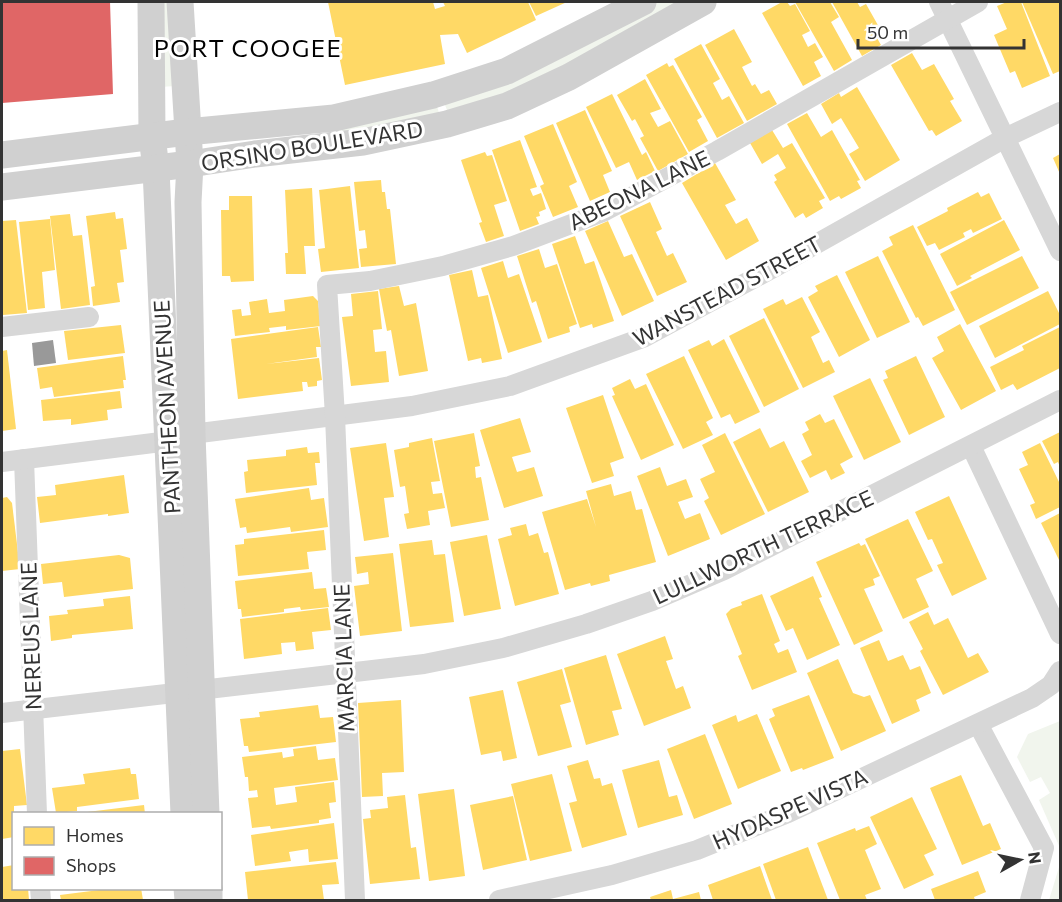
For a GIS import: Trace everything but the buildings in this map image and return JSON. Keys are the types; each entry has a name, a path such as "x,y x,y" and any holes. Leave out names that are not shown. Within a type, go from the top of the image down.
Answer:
{"main road":[{"name":"PANTHEON AVENUE","path":"151,2 152,136 180,438 191,691 206,812"},
{"name":"PANTHEON AVENUE","path":"180,2 190,165 180,438"},
{"name":"ORSINO BOULEVARD","path":"2,155 187,132 334,118 433,95 507,72 643,2"},
{"name":"ORSINO BOULEVARD","path":"2,187 363,142 425,130 507,106 569,77 704,2"},
{"name":"PANTHEON AVENUE","path":"184,812 191,691"}],"street":[{"name":"ABEONA LANE","path":"334,416 327,285 370,281 443,266 513,246 603,212 717,151 943,10 978,2"},
{"path":"943,10 1060,251"},
{"name":"WANSTEAD STREET","path":"2,462 412,406 510,386 645,337 1005,138 1060,112"},
{"path":"2,327 90,317"},
{"name":"LULLWORTH TERRACE","path":"2,713 424,664 503,648 586,624 652,601 724,570 1060,400"},
{"name":"MARCIA LANE","path":"334,416 355,900"},
{"path":"971,446 1058,621"},
{"name":"NEREUS LANE","path":"24,459 38,812"},
{"name":"HYDASPE VISTA","path":"499,900 612,875 697,850 788,813 1032,698 1051,685 1060,671"},
{"path":"978,724 1044,848 1030,900"}],"shaded area":[{"path":"158,2 172,2 176,86 159,87"},
{"path":"657,2 686,2 558,72 449,115 443,100 552,60"},
{"path":"436,103 440,116 373,131 318,131"},
{"path":"1060,721 1060,848 1039,800 1050,793 1041,777 1030,782 1017,757 1028,734"},
{"path":"1060,864 1060,900 1049,900"}],"district":[{"name":"PORT COOGEE","path":"248,49"}]}
